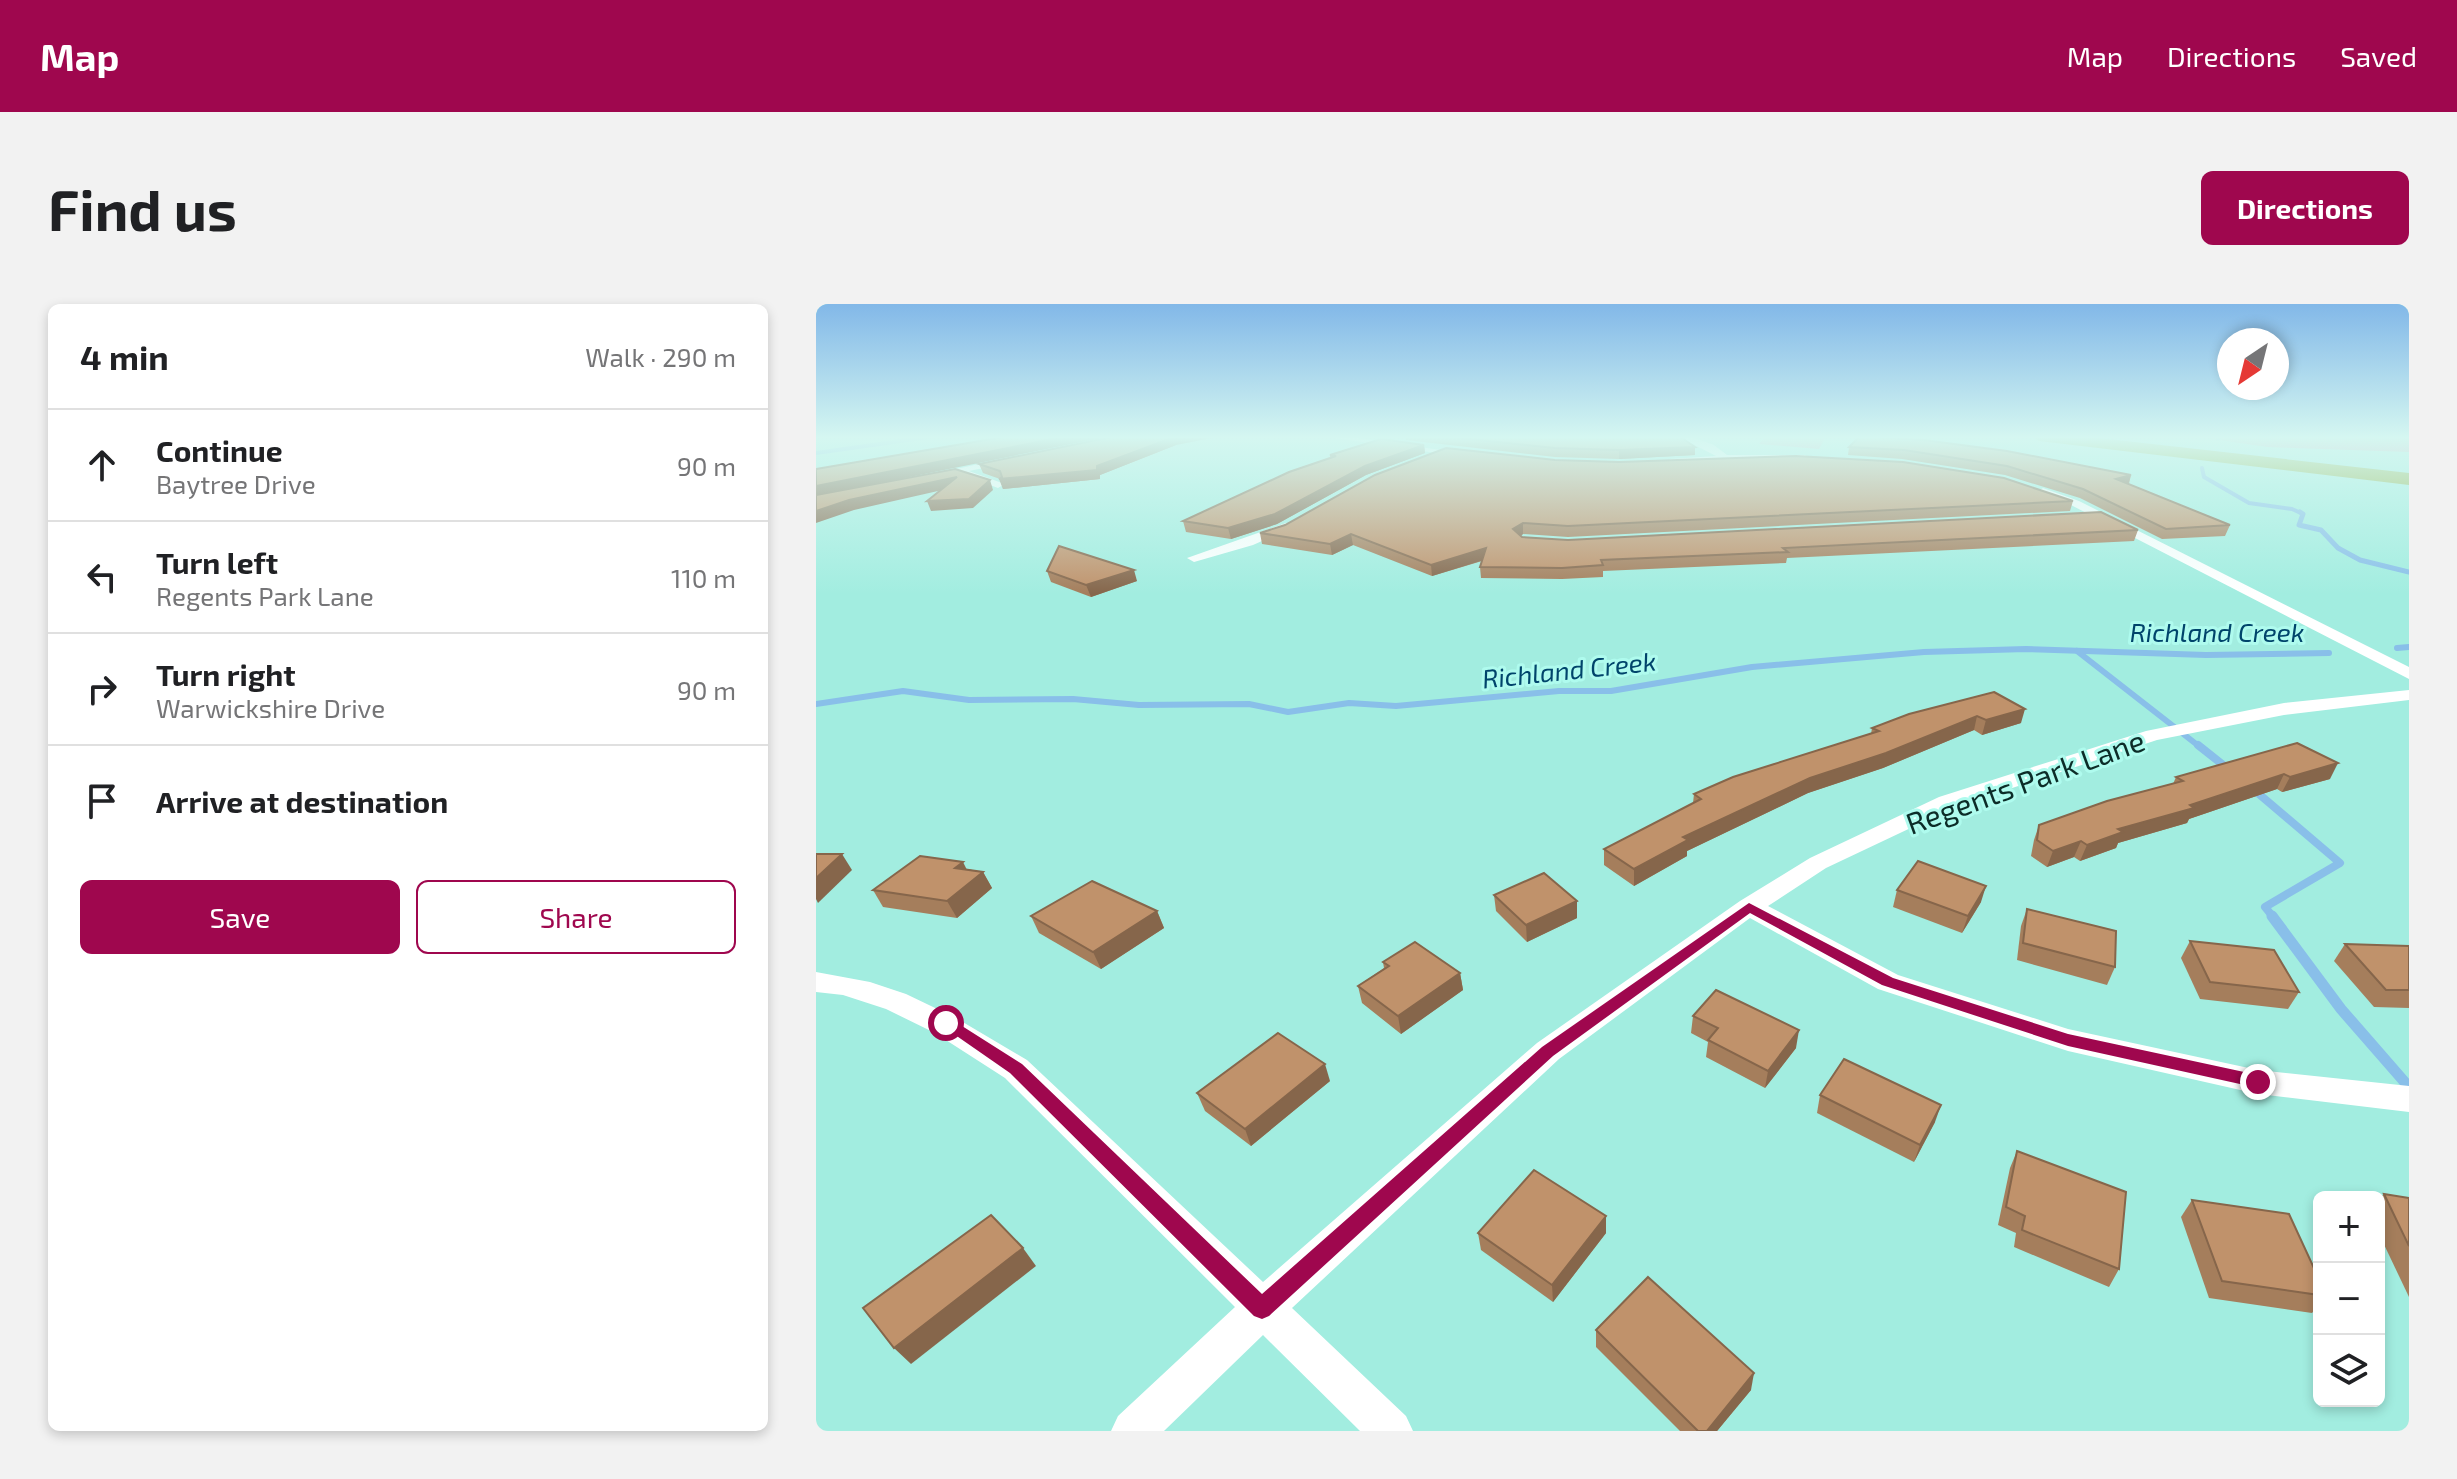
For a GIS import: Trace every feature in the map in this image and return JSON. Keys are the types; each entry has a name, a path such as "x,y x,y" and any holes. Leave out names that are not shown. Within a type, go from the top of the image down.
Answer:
{"street":[{"path":"2033,489 2075,503 2409,674"},
{"path":"2069,518 2100,516"},
{"path":"1194,558 1249,542 1296,523"},
{"name":"Regents Park Lane","path":"1133,1431 1262,1309 1548,1051 1749,907 1818,863 1947,802 2048,766 2153,735 2284,709 2409,695"},
{"path":"1749,907 1888,982 2068,1040 2258,1082 2409,1099"},
{"path":"816,982 849,984 946,1023 1016,1069 1391,1431"}],"building":[{"path":"850,489 903,489 816,511 816,495"},
{"path":"943,489 981,489 969,499 927,501"},
{"path":"1253,489 1323,489 1275,514 1228,528 1183,521"},
{"path":"1351,489 2036,489 2073,501 1568,526 1523,523 1513,529 1522,537 1568,540 2101,512 2138,530 1783,548 1788,552 1601,560 1603,565 1562,568 1480,567 1486,548 1431,565 1351,534 1330,544 1260,533 1285,525"},
{"path":"2083,489 2140,489 2230,525 2166,529"},
{"path":"1059,546 1134,570 1086,585 1047,571"},
{"path":"1994,692 2025,709 1986,720 1977,716 1886,753 1810,778 1683,837 1688,840 1634,869 1604,849 1701,799 1694,794 1733,777 1879,731 1872,728 1909,714"},
{"path":"2297,743 2338,763 2290,777 2284,774 2190,805 2194,808 2118,829 2123,832 2087,845 2081,841 2053,851 2037,840 2039,825 2107,801 2183,781 2176,777"},
{"path":"816,854 842,854 816,878"},
{"path":"920,856 963,862 955,868 983,872 947,901 873,890"},
{"path":"1918,861 1986,886 1968,916 1897,890"},
{"path":"1544,873 1577,901 1526,925 1494,895"},
{"path":"1092,881 1157,911 1093,952 1031,916"},
{"path":"2027,909 2116,931 2115,967 2023,943"},
{"path":"2190,941 2274,950 2299,992 2210,982"},
{"path":"1415,942 1460,973 1398,1016 1358,986 1389,966 1383,962"},
{"path":"2345,944 2409,946 2409,990 2386,990"},
{"path":"1716,990 1799,1030 1768,1071 1708,1040 1718,1028 1693,1016"},
{"path":"1278,1033 1325,1064 1245,1129 1197,1093"},
{"path":"1844,1059 1941,1105 1920,1145 1820,1095"},
{"path":"2017,1151 2126,1192 2119,1269 2022,1230 2025,1216 2006,1207"},
{"path":"1534,1170 1606,1216 1552,1285 1478,1233"},
{"path":"2385,1194 2409,1198 2409,1246 2385,1196"},
{"path":"2192,1200 2289,1214 2313,1266 2313,1294 2222,1281"},
{"path":"991,1215 1023,1248 894,1348 863,1308"},
{"path":"1648,1277 1754,1373 1707,1431 1698,1431 1596,1330"}],"waterway":[{"path":"2224,489 2249,503 2292,509 2303,514"},
{"path":"2303,514 2299,525 2321,530 2338,548 2360,560 2409,572"},
{"name":"Richland Creek","path":"2397,648 2409,647"},
{"name":"Richland Creek","path":"816,704 903,691 969,700 1073,699 1139,705 1249,704 1288,712 1349,703 1396,706 1559,691 1611,691 1752,667 1924,652 2026,649 2206,655 2329,653"},
{"path":"2077,651 2200,747"},
{"path":"2198,745 2232,772"},
{"path":"2253,789 2340,863 2265,907 2274,918"},
{"path":"2272,916 2341,1009 2409,1087"}],"route":[{"path":"946,1023 1016,1069 1262,1309 1548,1051 1749,907 1888,982 2068,1040 2258,1082"}]}
